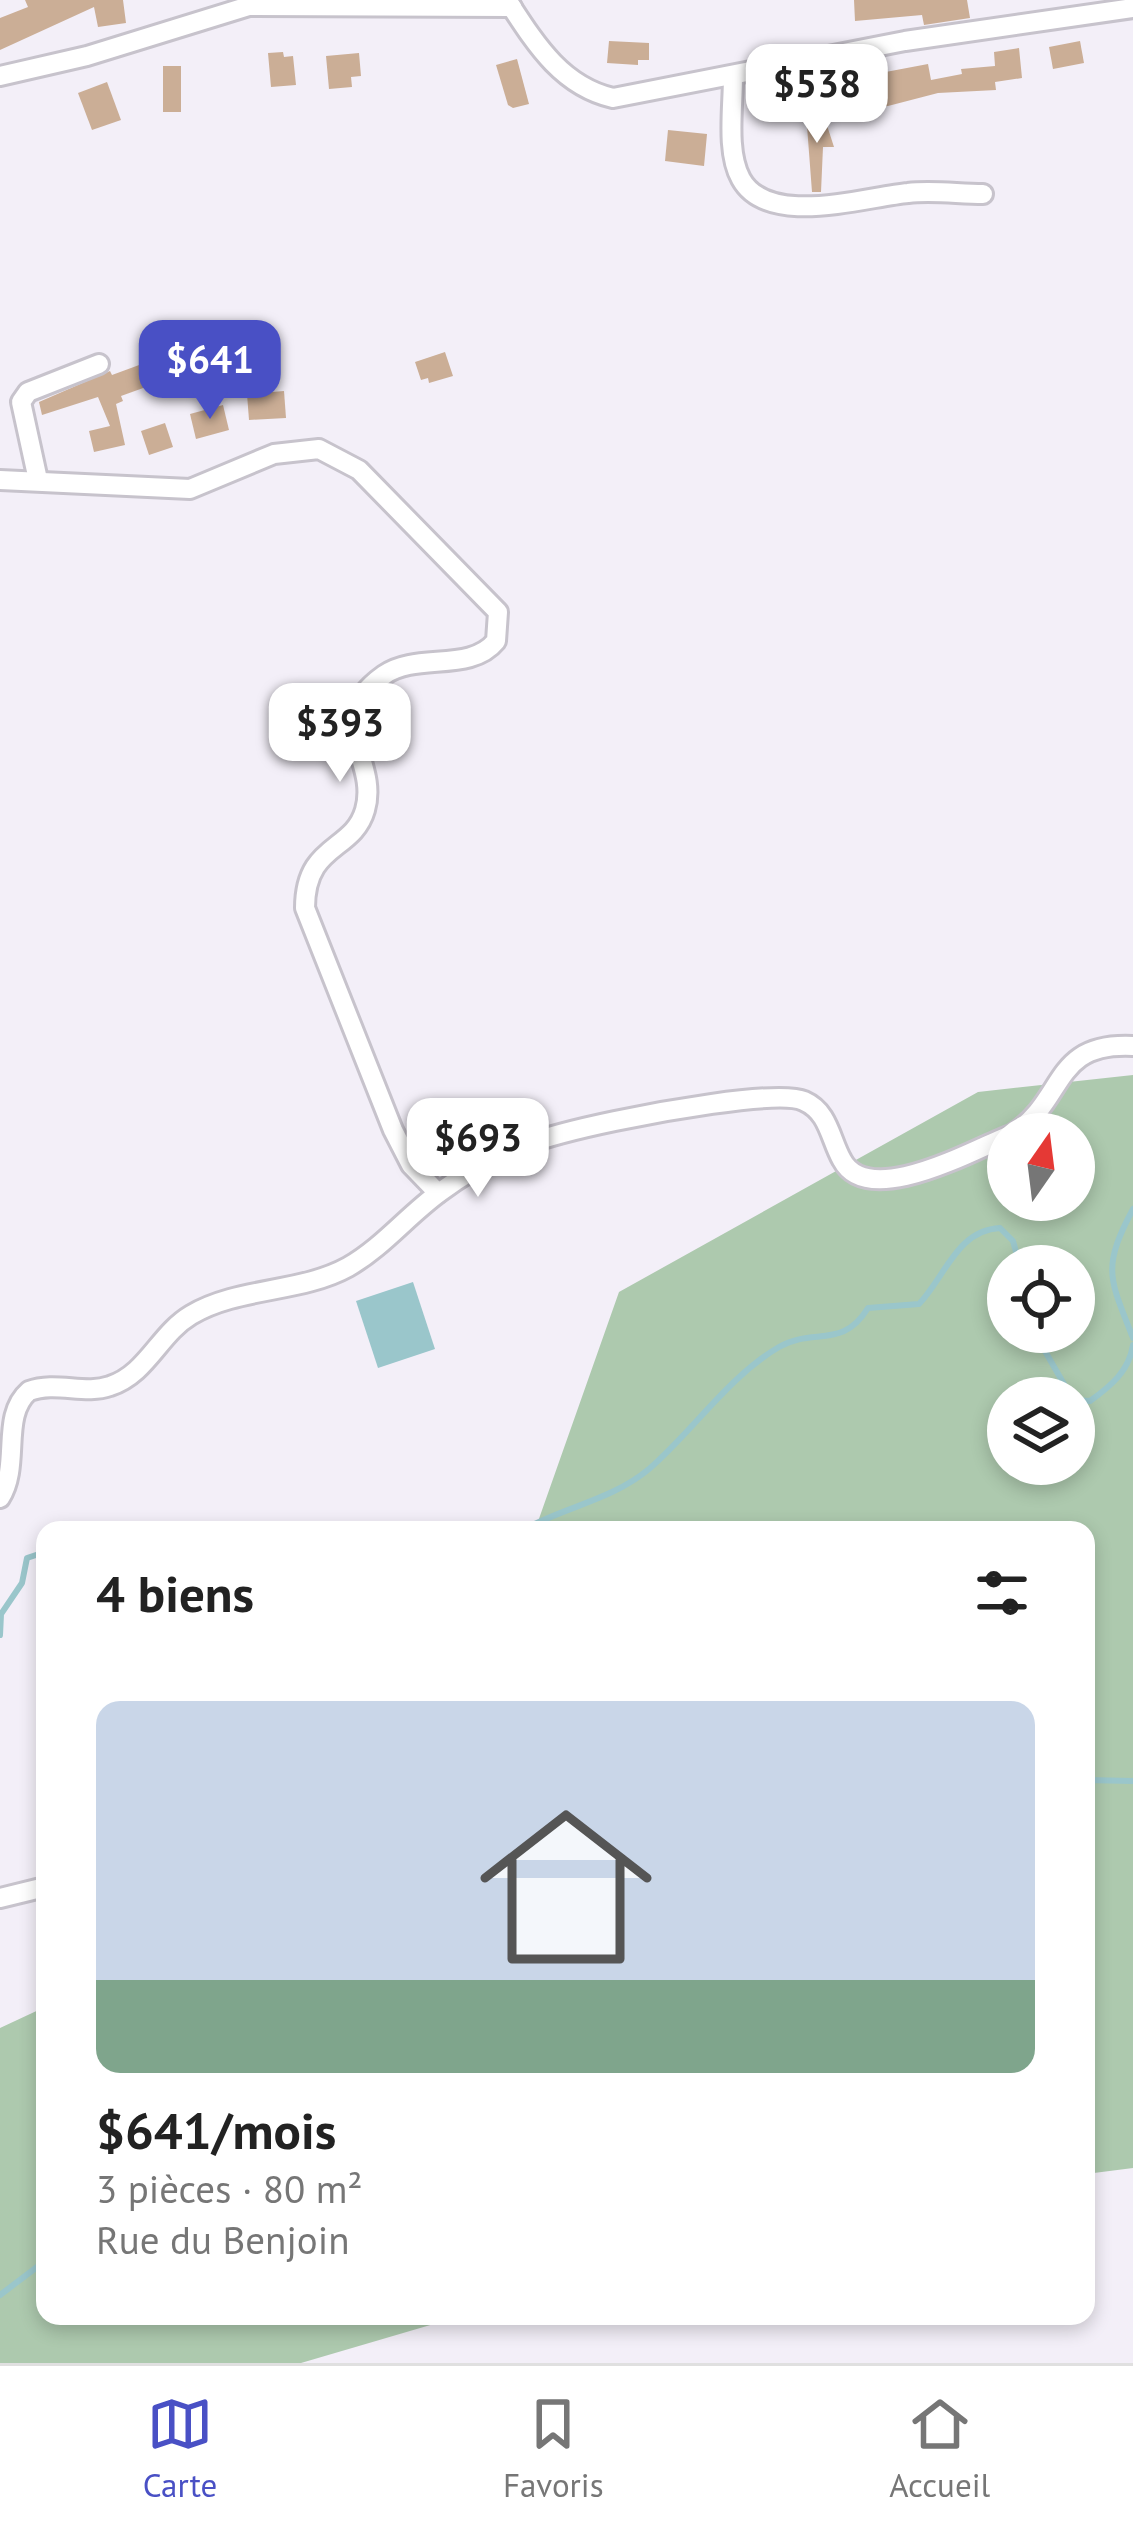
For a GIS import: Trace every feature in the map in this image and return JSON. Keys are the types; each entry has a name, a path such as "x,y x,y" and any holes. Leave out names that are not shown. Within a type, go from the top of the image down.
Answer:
{"street":[{"path":"0,76 87,56 249,6 510,4 557,69 593,94 636,97 904,41 1133,8"},
{"path":"733,77 734,158 749,190 764,201 781,206 867,202 910,192 983,194"},
{"path":"38,480 21,401 28,392 99,364"},
{"path":"0,479 190,489 274,454 319,449 359,470 475,587 500,622 496,641 482,654 406,664 383,676 365,694 352,721 352,737 364,769 365,809 350,833 322,855 305,892 304,908 393,1130 411,1165 438,1193"},
{"path":"1036,1113 1064,1069 1078,1056 1094,1048 1133,1046"},
{"path":"0,1498 11,1470 17,1405 29,1391 105,1388 127,1379 165,1335 192,1314 344,1270 383,1244 438,1193 520,1143 619,1120 785,1096 815,1108 826,1120 844,1165 874,1181 891,1181 987,1144"},
{"path":"0,1898 36,1889"}],"green space":[{"path":"1133,1075 1133,2168 1095,2173 1095,1521 538,1521 619,1292 978,1092"},
{"path":"36,2011 36,2325 430,2325 301,2363 0,2363 0,2028"}],"water":[{"path":"413,1282 435,1349 378,1368 356,1301"}],"building":[{"path":"25,0 123,0 126,23 98,27 94,7 0,50 0,18 28,7"},
{"path":"854,0 967,0 970,18 924,25 922,15 855,21"},
{"path":"609,41 649,43 649,60 638,60 638,65 607,63"},
{"path":"1080,41 1084,63 1053,69 1049,47"},
{"path":"1019,48 1022,78 995,82 996,90 938,93 888,106 858,108 858,102 816,109 814,100 840,92 838,81 928,64 931,80 962,74 961,69 995,66 994,52"},
{"path":"283,52 284,57 293,56 296,85 271,87 268,53"},
{"path":"359,53 361,76 351,77 352,87 329,89 326,56"},
{"path":"517,59 529,104 513,108 496,65"},
{"path":"163,66 181,66 181,112 163,112"},
{"path":"107,82 121,120 92,130 78,93"},
{"path":"822,110 834,147 823,147 821,192 812,192 806,113"},
{"path":"668,130 707,134 704,166 665,161"},
{"path":"445,352 453,376 429,383 428,378 421,380 415,362"},
{"path":"150,361 157,383 121,396 123,401 116,404 125,445 94,452 89,431 110,426 98,397 42,415 39,402 110,371 112,375"},
{"path":"284,391 286,418 249,420 247,394"},
{"path":"223,405 229,430 196,439 190,414"},
{"path":"165,423 173,447 149,455 141,431"}],"waterway":[{"path":"1133,1209 1116,1246 1112,1274 1133,1338"},
{"path":"542,1521 635,1480 744,1373 779,1347 838,1334 868,1308 919,1304 962,1246 985,1231 1000,1228 1014,1245"},
{"path":"1095,1397 1123,1370 1133,1345"},
{"path":"1046,1353 1060,1377"},
{"path":"0,1635 1,1614 22,1583 27,1558 36,1555"},
{"path":"1095,1780 1133,1781"},
{"path":"0,2295 36,2268"}]}
